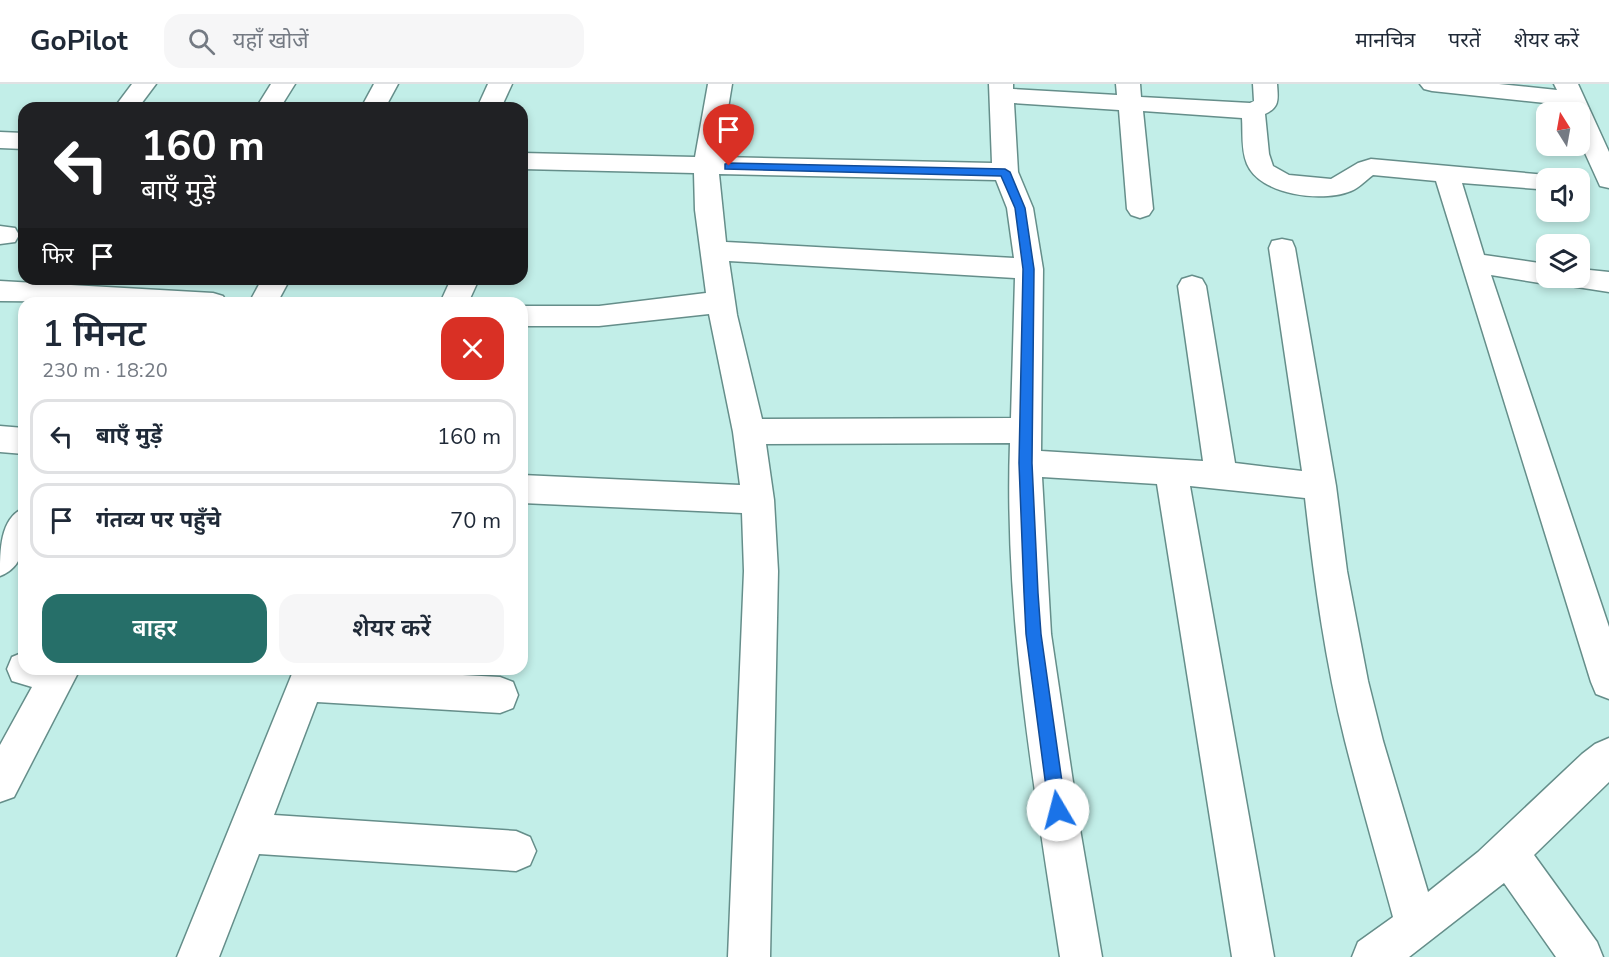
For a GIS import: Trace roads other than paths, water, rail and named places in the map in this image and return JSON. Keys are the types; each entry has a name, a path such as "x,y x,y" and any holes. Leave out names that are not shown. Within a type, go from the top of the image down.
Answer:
{"street":[{"path":"130,102 144,84"},
{"path":"272,102 283,84"},
{"path":"376,102 386,84"},
{"path":"492,102 500,84"},
{"path":"720,84 706,166 721,302 749,432 758,500 760,613 749,957"},
{"path":"1082,957 1060,829 1033,634 1025,463 1029,269 1020,208 1005,172 1002,89 1128,93 1253,111 1266,105 1265,84"},
{"path":"1432,84 1570,91 1609,180"},
{"path":"1128,93 1140,209"},
{"path":"1253,111 1258,164 1262,173 1276,182 1334,188 1344,185 1362,169 1371,167 1536,181"},
{"path":"0,140 18,141"},
{"path":"528,161 1005,172"},
{"path":"1446,173 1609,682"},
{"path":"1282,248 1320,486 1330,571 1350,681 1364,741 1417,926"},
{"path":"714,251 1029,269"},
{"path":"1473,263 1536,272"},
{"path":"1590,280 1609,282"},
{"path":"1192,286 1221,475"},
{"path":"0,291 106,297"},
{"path":"528,316 598,316 721,302"},
{"path":"749,432 1027,430"},
{"path":"0,439 18,440"},
{"path":"1025,463 1171,471 1320,486"},
{"path":"1171,471 1253,957"},
{"path":"528,489 758,500"},
{"path":"0,561 18,532"},
{"path":"0,665 18,667"},
{"path":"0,783 41,675"},
{"path":"198,957 249,833 309,676 500,695"},
{"path":"1373,957 1464,890 1507,852 1576,783 1609,758"},
{"path":"249,833 516,851"},
{"path":"1507,852 1582,957"}]}
